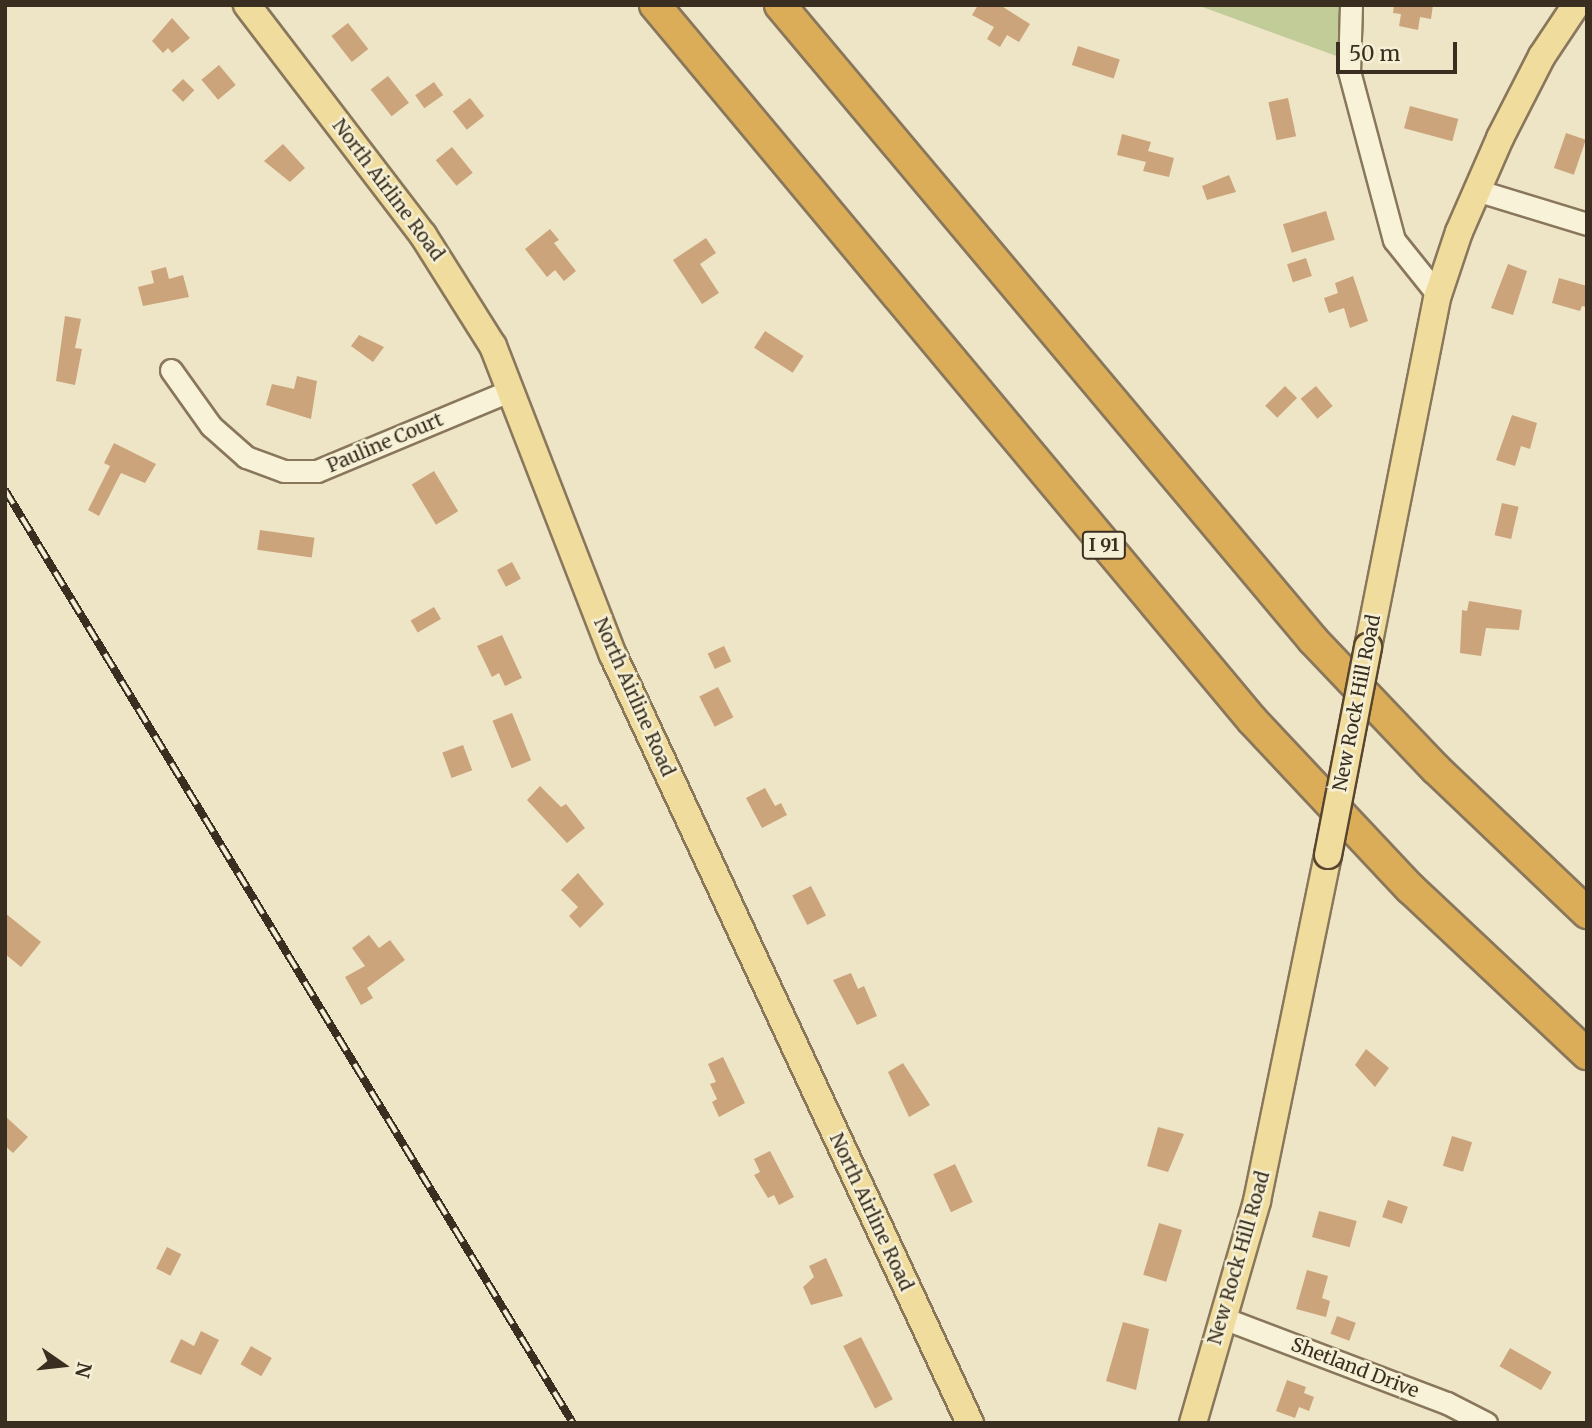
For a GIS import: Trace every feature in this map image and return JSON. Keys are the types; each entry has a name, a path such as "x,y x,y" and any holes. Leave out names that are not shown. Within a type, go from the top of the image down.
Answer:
{"highway":[{"name":"I 91","path":"655,5 1252,720 1410,888 1587,1054"},
{"path":"780,5 1313,640 1436,769 1587,914"}],"main road":[{"name":"North Airline Road","path":"247,5 424,235 475,311 512,390 613,654 970,1423"},
{"name":"New Rock Hill Road","path":"1193,1423 1269,1149 1438,295 1476,190 1542,56 1577,5"}],"street":[{"path":"1351,5 1349,71 1394,240 1438,295"},
{"path":"1476,190 1587,223"},
{"name":"Pauline Court","path":"171,370 211,426 246,457 284,471 317,471 512,390"},
{"name":"Shetland Drive","path":"1223,1318 1447,1403 1486,1423"}],"green space":[{"path":"1197,5 1342,5 1342,58"}],"building":[{"path":"978,5 1000,5 1030,24 1019,42 1007,35 1000,47 987,39 994,27 972,15"},
{"path":"1394,5 1433,5 1431,19 1420,17 1418,30 1399,26 1401,14 1393,13"},
{"path":"172,18 190,38 172,53 168,48 163,53 152,41"},
{"path":"348,23 368,49 352,62 331,36"},
{"path":"1078,46 1120,60 1114,79 1072,65"},
{"path":"219,65 236,85 218,100 201,80"},
{"path":"388,76 409,103 392,116 371,90"},
{"path":"183,79 194,90 183,102 172,90"},
{"path":"434,82 443,95 424,108 415,95"},
{"path":"470,98 484,116 467,130 453,112"},
{"path":"1288,98 1296,136 1277,140 1268,102"},
{"path":"1410,106 1458,119 1452,141 1404,128"},
{"path":"1566,133 1586,140 1574,175 1554,168"},
{"path":"1122,134 1151,142 1148,151 1174,158 1169,177 1143,171 1146,162 1117,155"},
{"path":"283,144 305,168 290,182 264,161"},
{"path":"452,147 473,173 456,186 436,160"},
{"path":"1229,175 1236,192 1207,200 1202,186"},
{"path":"1326,211 1335,240 1292,253 1283,224"},
{"path":"550,229 559,240 554,243 576,271 564,281 555,270 547,277 525,249"},
{"path":"706,238 716,253 700,264 719,293 702,304 673,260"},
{"path":"1306,258 1312,276 1293,282 1287,264"},
{"path":"1508,264 1527,271 1513,315 1491,308"},
{"path":"166,267 169,279 183,275 189,297 143,306 138,287 154,283 151,271"},
{"path":"1353,276 1368,321 1350,328 1344,308 1329,313 1324,298 1338,293 1335,283"},
{"path":"1559,278 1587,286 1587,307 1582,306 1580,311 1552,303"},
{"path":"65,316 81,319 75,348 82,349 75,385 56,381"},
{"path":"765,331 804,356 793,373 754,348"},
{"path":"359,335 384,347 373,362 351,346"},
{"path":"297,376 317,381 311,419 266,405 272,384 294,389"},
{"path":"1285,386 1297,398 1277,418 1265,406"},
{"path":"1316,386 1333,406 1317,419 1301,399"},
{"path":"1512,415 1537,423 1530,449 1521,446 1515,466 1496,460"},
{"path":"114,443 156,464 145,483 121,473 99,516 88,510 110,466 104,463"},
{"path":"434,471 458,511 436,525 412,484"},
{"path":"1502,503 1519,507 1511,539 1495,535"},
{"path":"260,530 314,538 312,557 257,550"},
{"path":"512,562 521,579 506,587 497,570"},
{"path":"1469,601 1522,610 1519,630 1486,628 1481,656 1460,653 1462,610 1467,611"},
{"path":"434,607 441,619 418,633 411,620"},
{"path":"502,635 522,678 505,686 499,673 492,677 477,646"},
{"path":"724,646 731,661 715,669 708,654"},
{"path":"718,687 733,717 715,727 699,697"},
{"path":"512,713 531,760 512,768 493,721"},
{"path":"463,745 472,770 452,778 442,753"},
{"path":"540,786 561,807 566,804 585,828 567,843 527,800"},
{"path":"765,788 775,806 781,803 787,815 762,828 746,798"},
{"path":"578,873 604,904 580,928 569,916 578,907 561,890"},
{"path":"811,886 826,915 807,925 792,896"},
{"path":"5,913 41,942 21,967 5,954"},
{"path":"369,935 379,948 390,940 405,960 367,988 373,998 361,1005 345,977 365,966 352,948"},
{"path":"851,973 858,989 864,986 877,1016 857,1025 833,980"},
{"path":"1366,1049 1389,1068 1375,1087 1355,1065"},
{"path":"723,1057 745,1103 719,1117 712,1102 717,1099 710,1084 716,1082 708,1064"},
{"path":"903,1063 930,1105 909,1117 888,1072"},
{"path":"5,1116 28,1137 13,1153 5,1146"},
{"path":"1158,1127 1184,1134 1168,1172 1147,1166"},
{"path":"1452,1136 1472,1142 1463,1172 1443,1166"},
{"path":"770,1151 794,1197 779,1205 774,1195 768,1198 754,1175 760,1172 754,1159"},
{"path":"955,1164 973,1202 951,1212 933,1174"},
{"path":"1388,1200 1408,1207 1402,1224 1382,1217"},
{"path":"1319,1211 1357,1221 1350,1247 1312,1237"},
{"path":"1159,1223 1182,1230 1166,1282 1143,1275"},
{"path":"167,1247 181,1254 170,1276 156,1268"},
{"path":"826,1258 843,1296 811,1305 803,1287 814,1277 809,1266"},
{"path":"1307,1270 1328,1276 1322,1298 1330,1301 1326,1317 1296,1309"},
{"path":"1337,1316 1356,1323 1349,1341 1331,1334"},
{"path":"1123,1322 1149,1329 1136,1390 1106,1381"},
{"path":"201,1331 219,1340 201,1375 170,1362 181,1339 194,1346"},
{"path":"861,1337 893,1399 875,1408 843,1346"},
{"path":"251,1346 272,1358 261,1376 240,1364"},
{"path":"1510,1348 1552,1372 1541,1390 1500,1366"},
{"path":"1287,1380 1306,1387 1304,1393 1314,1397 1309,1411 1299,1407 1295,1418 1276,1411"}],"railway":[{"path":"5,490 573,1423"}]}
